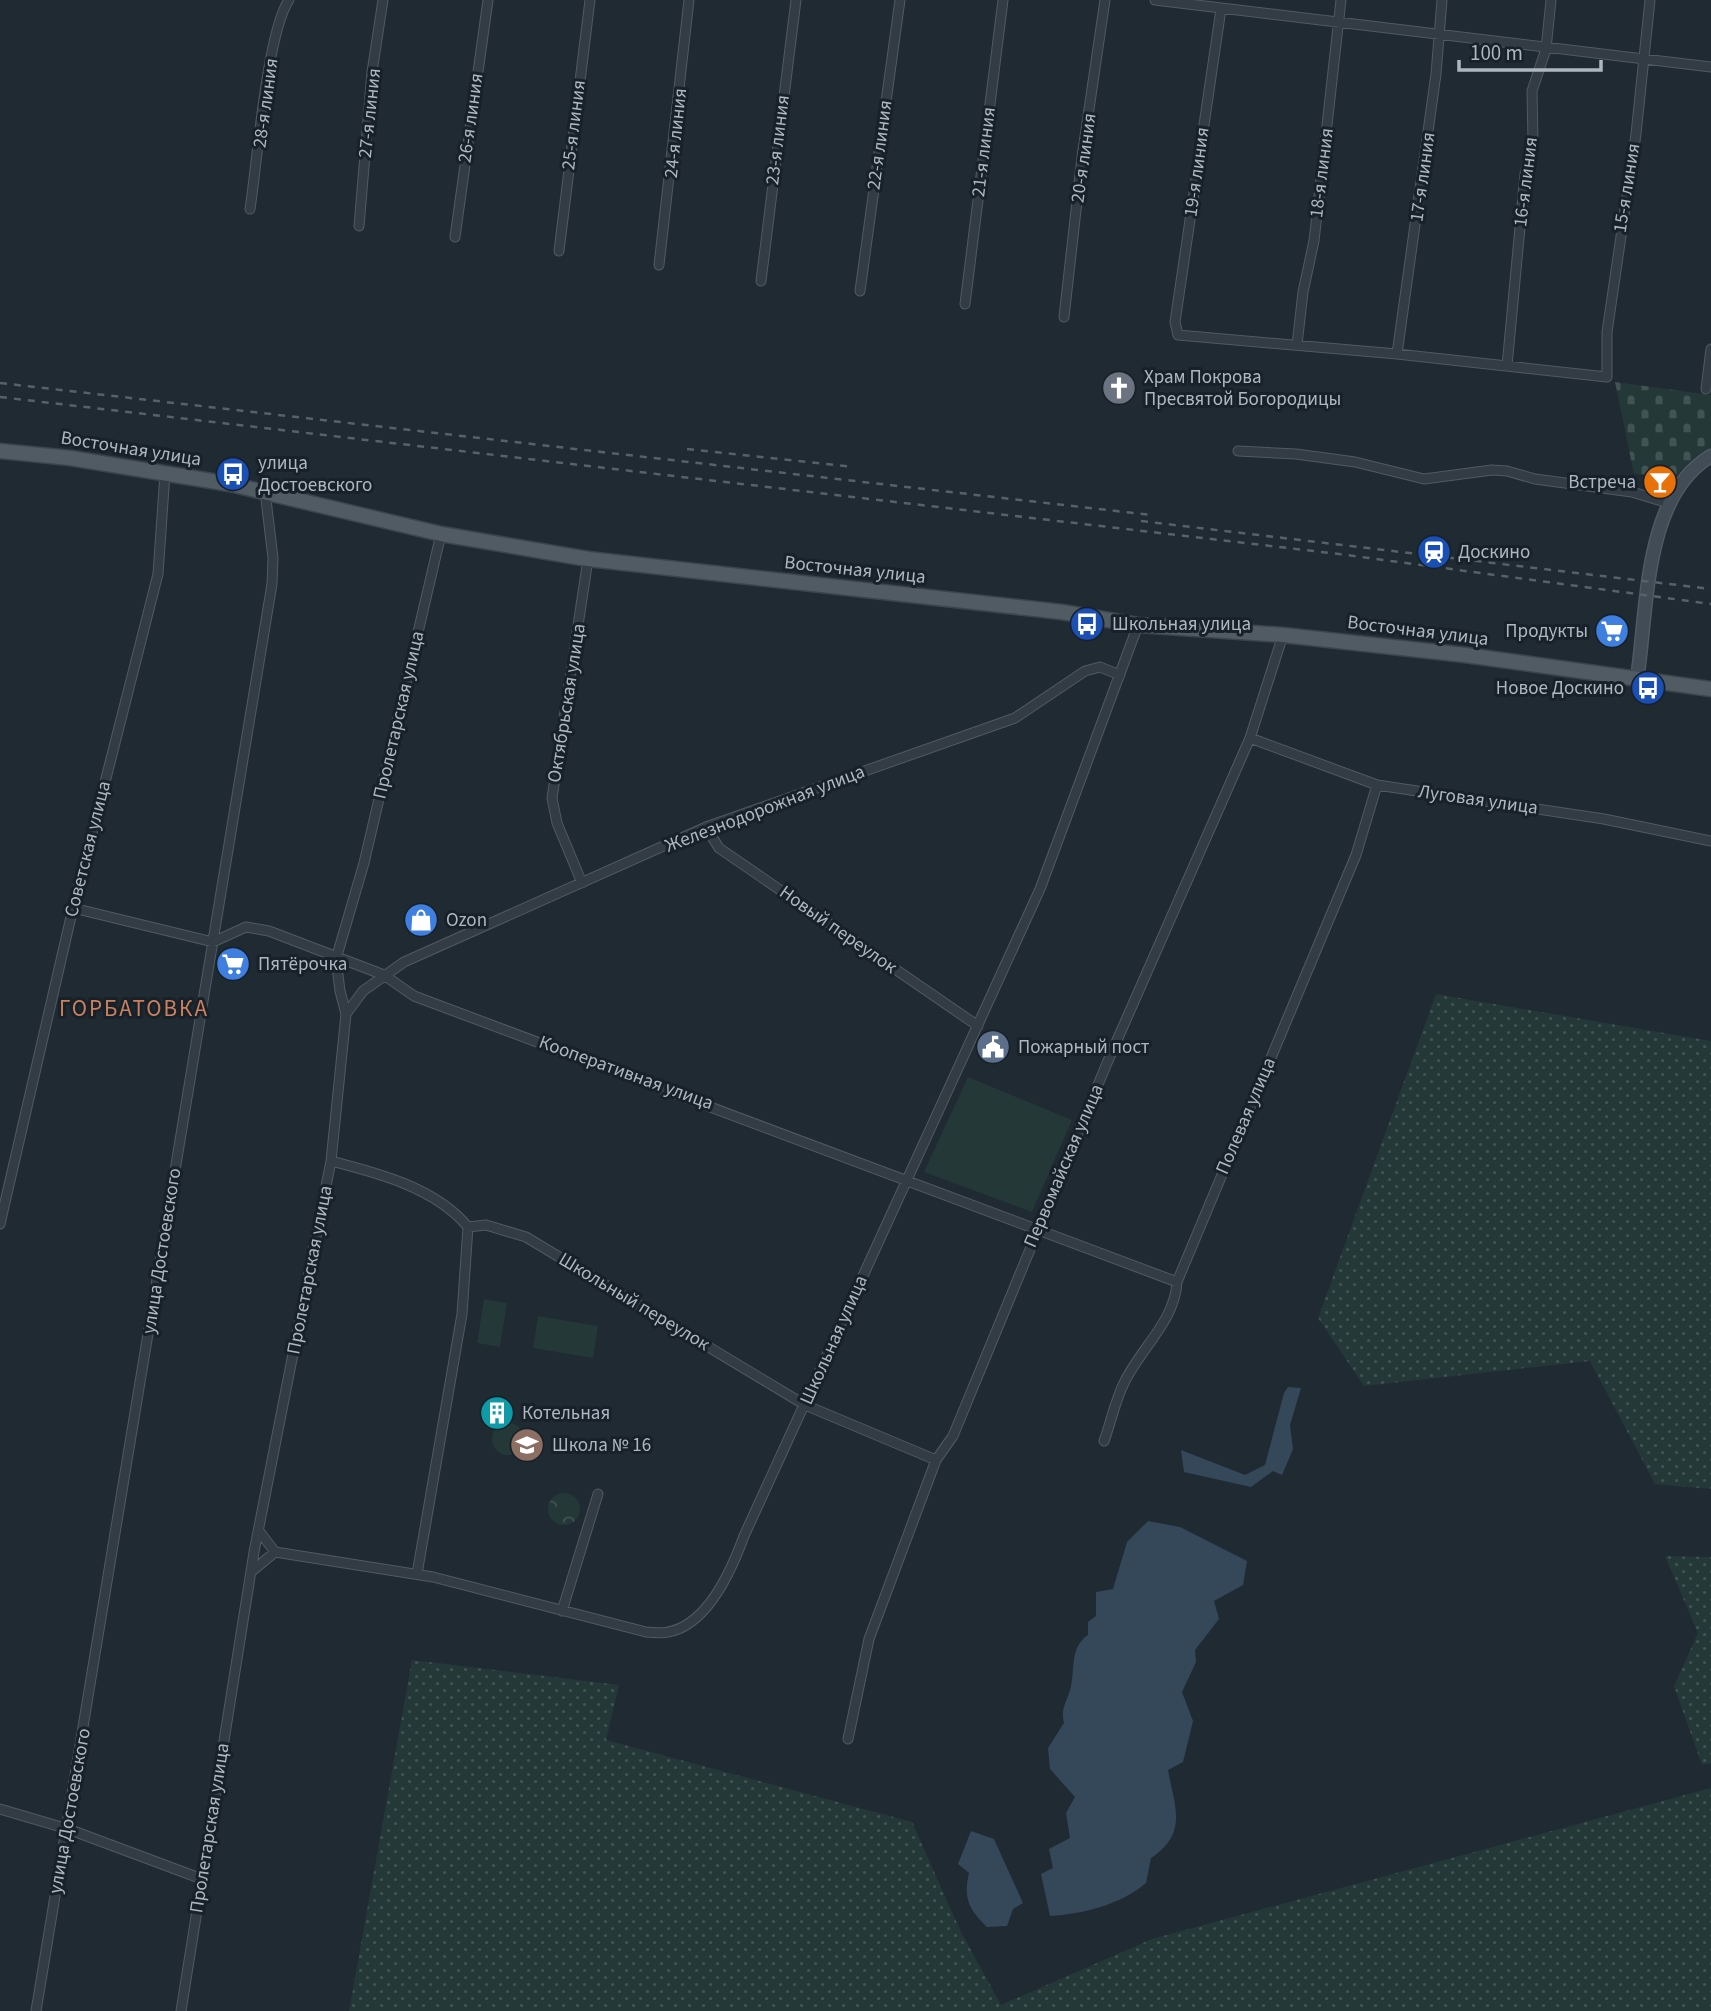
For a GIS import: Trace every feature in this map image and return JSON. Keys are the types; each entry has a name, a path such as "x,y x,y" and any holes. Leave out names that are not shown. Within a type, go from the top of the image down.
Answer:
{"main road":[{"name":"Восточная улица","path":"0,451 165,472 265,491 441,534 589,559 1062,612 1138,625 1283,635 1465,655 1711,689"}],"street":[{"name":"28-я линия","path":"250,209 280,13 289,0"},
{"name":"27-я линия","path":"359,226 372,72 383,0"},
{"name":"26-я линия","path":"455,237 488,0"},
{"name":"25-я линия","path":"559,251 590,0"},
{"name":"24-я линия","path":"659,265 689,0"},
{"name":"23-я линия","path":"761,281 796,0"},
{"name":"22-я линия","path":"860,291 900,0"},
{"name":"21-я линия","path":"965,304 1003,0"},
{"name":"20-я линия","path":"1064,317 1082,157 1105,0"},
{"path":"1155,0 1227,6 1546,49 1643,57 1711,67"},
{"name":"18-я линия","path":"1297,345 1314,241 1341,0"},
{"name":"17-я линия","path":"1397,354 1436,74 1437,33 1442,0"},
{"name":"16-я линия","path":"1507,366 1525,174 1533,140 1532,91 1546,49 1551,0"},
{"name":"15-я линия","path":"1507,366 1608,377 1607,332 1650,0"},
{"name":"19-я линия","path":"1227,6 1175,322 1178,335 1297,345"},
{"path":"1297,345 1507,366"},
{"path":"1706,389 1711,348"},
{"path":"1238,451 1296,454 1355,462 1424,479 1492,470 1507,471 1535,479 1632,492 1668,503"},
{"path":"1637,679 1654,559 1668,503 1688,472 1711,456"},
{"name":"Советская улица","path":"0,1224 73,908 158,574 165,472"},
{"name":"улица Достоевского","path":"36,2011 272,584 273,558 265,491"},
{"name":"Пролетарская улица","path":"181,2011 251,1572 331,1161 346,1014 336,959 364,863 441,534"},
{"name":"Октябрьская улица","path":"582,883 558,823 552,798 589,559"},
{"name":"Школьная улица","path":"275,1552 417,1574 646,1632 668,1632 685,1626 706,1606 732,1571 744,1536 1040,889 1138,625"},
{"name":"Первомайская улица","path":"848,1739 869,1639 936,1460 953,1436 1037,1230 1251,738 1283,635"},
{"name":"Железнодорожная улица","path":"346,1014 363,990 404,962 706,827 1015,718 1085,671 1100,667 1120,675"},
{"name":"Луговая улица","path":"1251,738 1377,785 1604,819 1711,841"},
{"name":"Полевая улица","path":"1104,1441 1124,1383 1170,1312 1176,1296 1177,1282 1356,855 1377,785"},
{"name":"Новый переулок","path":"706,827 719,848 978,1026"},
{"path":"73,908 213,942"},
{"name":"Кооперативная улица","path":"213,942 246,928 269,931 336,959 384,975 414,996 1177,1282"},
{"path":"331,1161 376,1172 401,1185 428,1193 458,1215 468,1227 462,1314 417,1574"},
{"name":"Школьный переулок","path":"468,1227 486,1225 526,1237 805,1405 936,1460"},
{"path":"562,1611 598,1494"},
{"path":"251,1572 275,1552 259,1531"},
{"path":"0,1809 68,1829 202,1879"}],"green space":[{"path":"1615,382 1711,395 1711,449 1697,455 1675,477 1634,474"},
{"path":"1436,994 1711,1041 1711,1489 1655,1484 1590,1361 1364,1386 1318,1318"},
{"path":"968,1077 1072,1120 1032,1212 924,1172"},
{"path":"484,1299 507,1303 500,1347 477,1343"},
{"path":"538,1316 598,1326 593,1358 533,1348"},
{"path":"508,1423 519,1428 524,1439 519,1450 508,1455 497,1450 492,1439 497,1428"},
{"path":"564,1493 575,1498 580,1509 575,1520 564,1525 553,1520 548,1509 553,1498"},
{"path":"1665,1556 1711,1557 1711,1763 1702,1765 1674,1686 1698,1633"},
{"path":"412,1660 619,1685 606,1740 912,1822 960,1930 1001,2005 1152,1939 1711,1788 1711,2011 349,2011"}],"water":[{"path":"1288,1387 1301,1388 1290,1425 1293,1449 1282,1475 1273,1471 1251,1487 1184,1472 1181,1450 1245,1475 1265,1465 1284,1393"},
{"path":"1148,1521 1180,1527 1247,1561 1243,1585 1214,1601 1219,1619 1195,1650 1196,1662 1182,1692 1193,1721 1183,1762 1168,1770 1175,1808 1174,1829 1163,1849 1151,1858 1146,1883 1113,1903 1075,1913 1050,1916 1041,1874 1053,1868 1049,1849 1070,1838 1066,1813 1075,1797 1050,1769 1048,1748 1064,1723 1064,1708 1071,1686 1074,1658 1078,1646 1088,1635 1088,1622 1096,1616 1096,1592 1113,1589 1127,1542"},
{"path":"971,1831 994,1839 1023,1903 1013,1909 1007,1926 987,1927 969,1903 969,1873 958,1864"}],"railway":[{"path":"0,383 1151,515"},
{"path":"0,397 1339,554 1711,604"},
{"path":"687,449 854,467"},
{"path":"1141,521 1711,589"}],"place":[{"name":"Храм Покрова Пресвятой Богородицы","path":"1119,388"},
{"name":"улица Достоевского","path":"233,474"},
{"name":"Встреча","path":"1660,482"},
{"name":"Доскино","path":"1434,552"},
{"name":"Школьная улица","path":"1087,624"},
{"name":"Продукты","path":"1612,631"},
{"name":"Новое Доскино","path":"1648,688"},
{"name":"Ozon","path":"421,920"},
{"name":"Пятёрочка","path":"233,964"},
{"name":"Пожарный пост","path":"993,1047"},
{"name":"Котельная","path":"497,1413"},
{"name":"Школа № 16","path":"527,1445"}],"district":[{"name":"ГОРБАТОВКА","path":"134,1008"}]}
